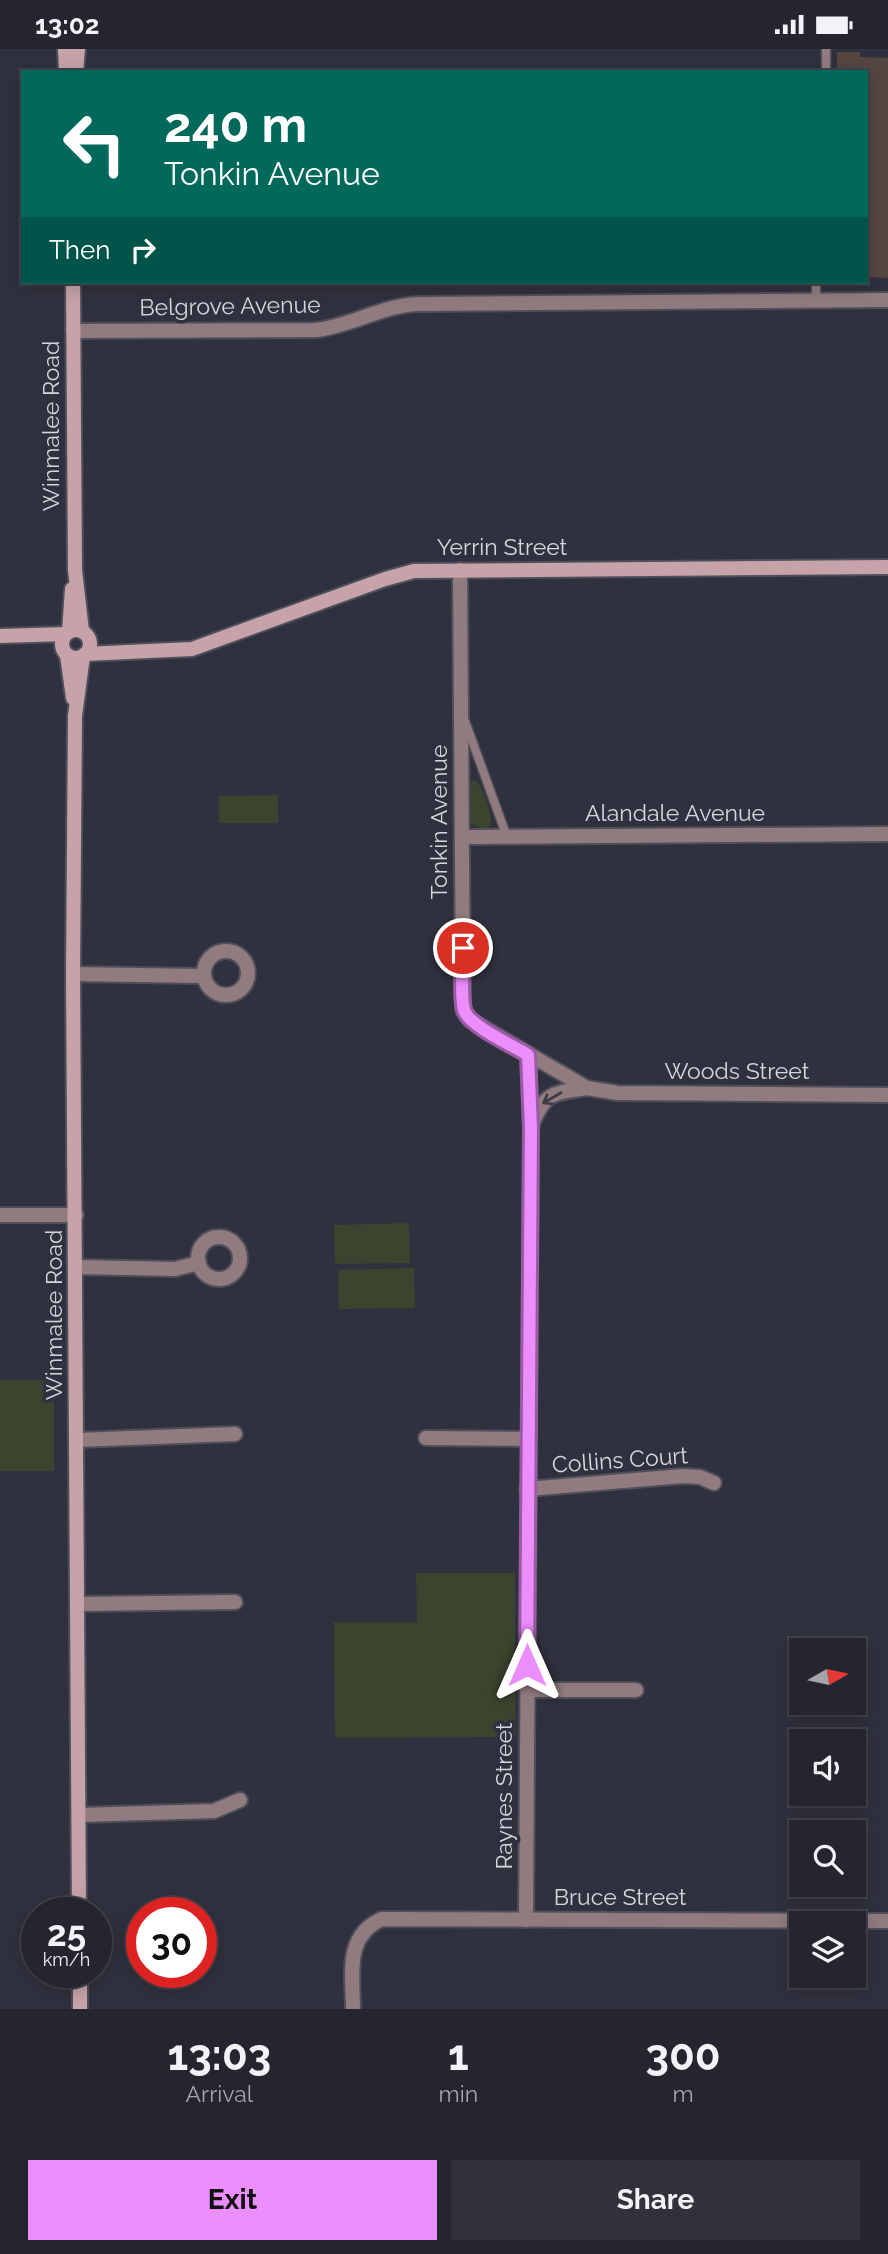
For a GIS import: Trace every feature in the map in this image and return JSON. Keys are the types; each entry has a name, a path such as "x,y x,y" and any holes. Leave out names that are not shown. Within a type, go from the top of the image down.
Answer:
{"street":[{"path":"65,49 66,70"},
{"path":"76,70 78,49"},
{"name":"Winmalee Road","path":"73,284 76,634"},
{"name":"Belgrove Avenue","path":"73,331 316,330 389,307 417,304 888,300"},
{"name":"Yerrin Street","path":"84,655 192,649 406,572 888,566"},
{"name":"Tonkin Avenue","path":"460,570 464,1011 470,1020 587,1088"},
{"path":"76,634 89,647 84,655 75,658 65,652 62,641 76,634"},
{"name":"Yerrin Street","path":"0,636 76,634 129,651"},
{"name":"Yerrin Street","path":"29,636 65,652"},
{"name":"Winmalee Road","path":"65,652 75,716"},
{"name":"Winmalee Road","path":"79,1897 73,974 75,716 84,655"},
{"name":"Alandale Avenue","path":"462,838 888,834"},
{"path":"73,974 203,976"},
{"name":"Raynes Street","path":"526,1920 531,1127 528,1055"},
{"path":"531,1127 544,1100 558,1093 587,1088"},
{"name":"Woods Street","path":"587,1088 618,1094 888,1095"},
{"path":"0,1215 76,1215"},
{"path":"76,1268 175,1269 199,1263"},
{"path":"77,1440 235,1434"},
{"path":"426,1438 529,1439"},
{"name":"Collins Court","path":"527,1489 683,1476 701,1477 713,1483"},
{"path":"78,1604 235,1602"},
{"path":"527,1690 636,1690"},
{"path":"79,1815 215,1811 240,1800"},
{"name":"Bruce Street","path":"353,2009 353,1955 358,1938 369,1925 382,1919 888,1921"},
{"path":"80,1988 80,2009"}],"lane":[{"path":"825,70 826,49"},
{"path":"816,284 816,301"},
{"path":"461,710 507,837"}],"green space":[{"path":"474,780 484,793 488,806 491,824 487,828 476,827 471,823 470,783"},
{"path":"278,795 278,823 219,823 219,796"},
{"path":"409,1223 410,1263 335,1264 334,1225"},
{"path":"414,1268 415,1308 339,1309 338,1270"},
{"path":"0,1380 54,1380 54,1471 0,1471"},
{"path":"416,1573 515,1573 516,1737 335,1738 334,1622 417,1622"}],"building":[{"path":"837,52 860,52 860,57 888,58 888,278 868,277 868,70 837,70"}],"route":[{"path":"463,948 463,1003 466,1015 477,1025 528,1055 531,1127 527,1665"}]}
